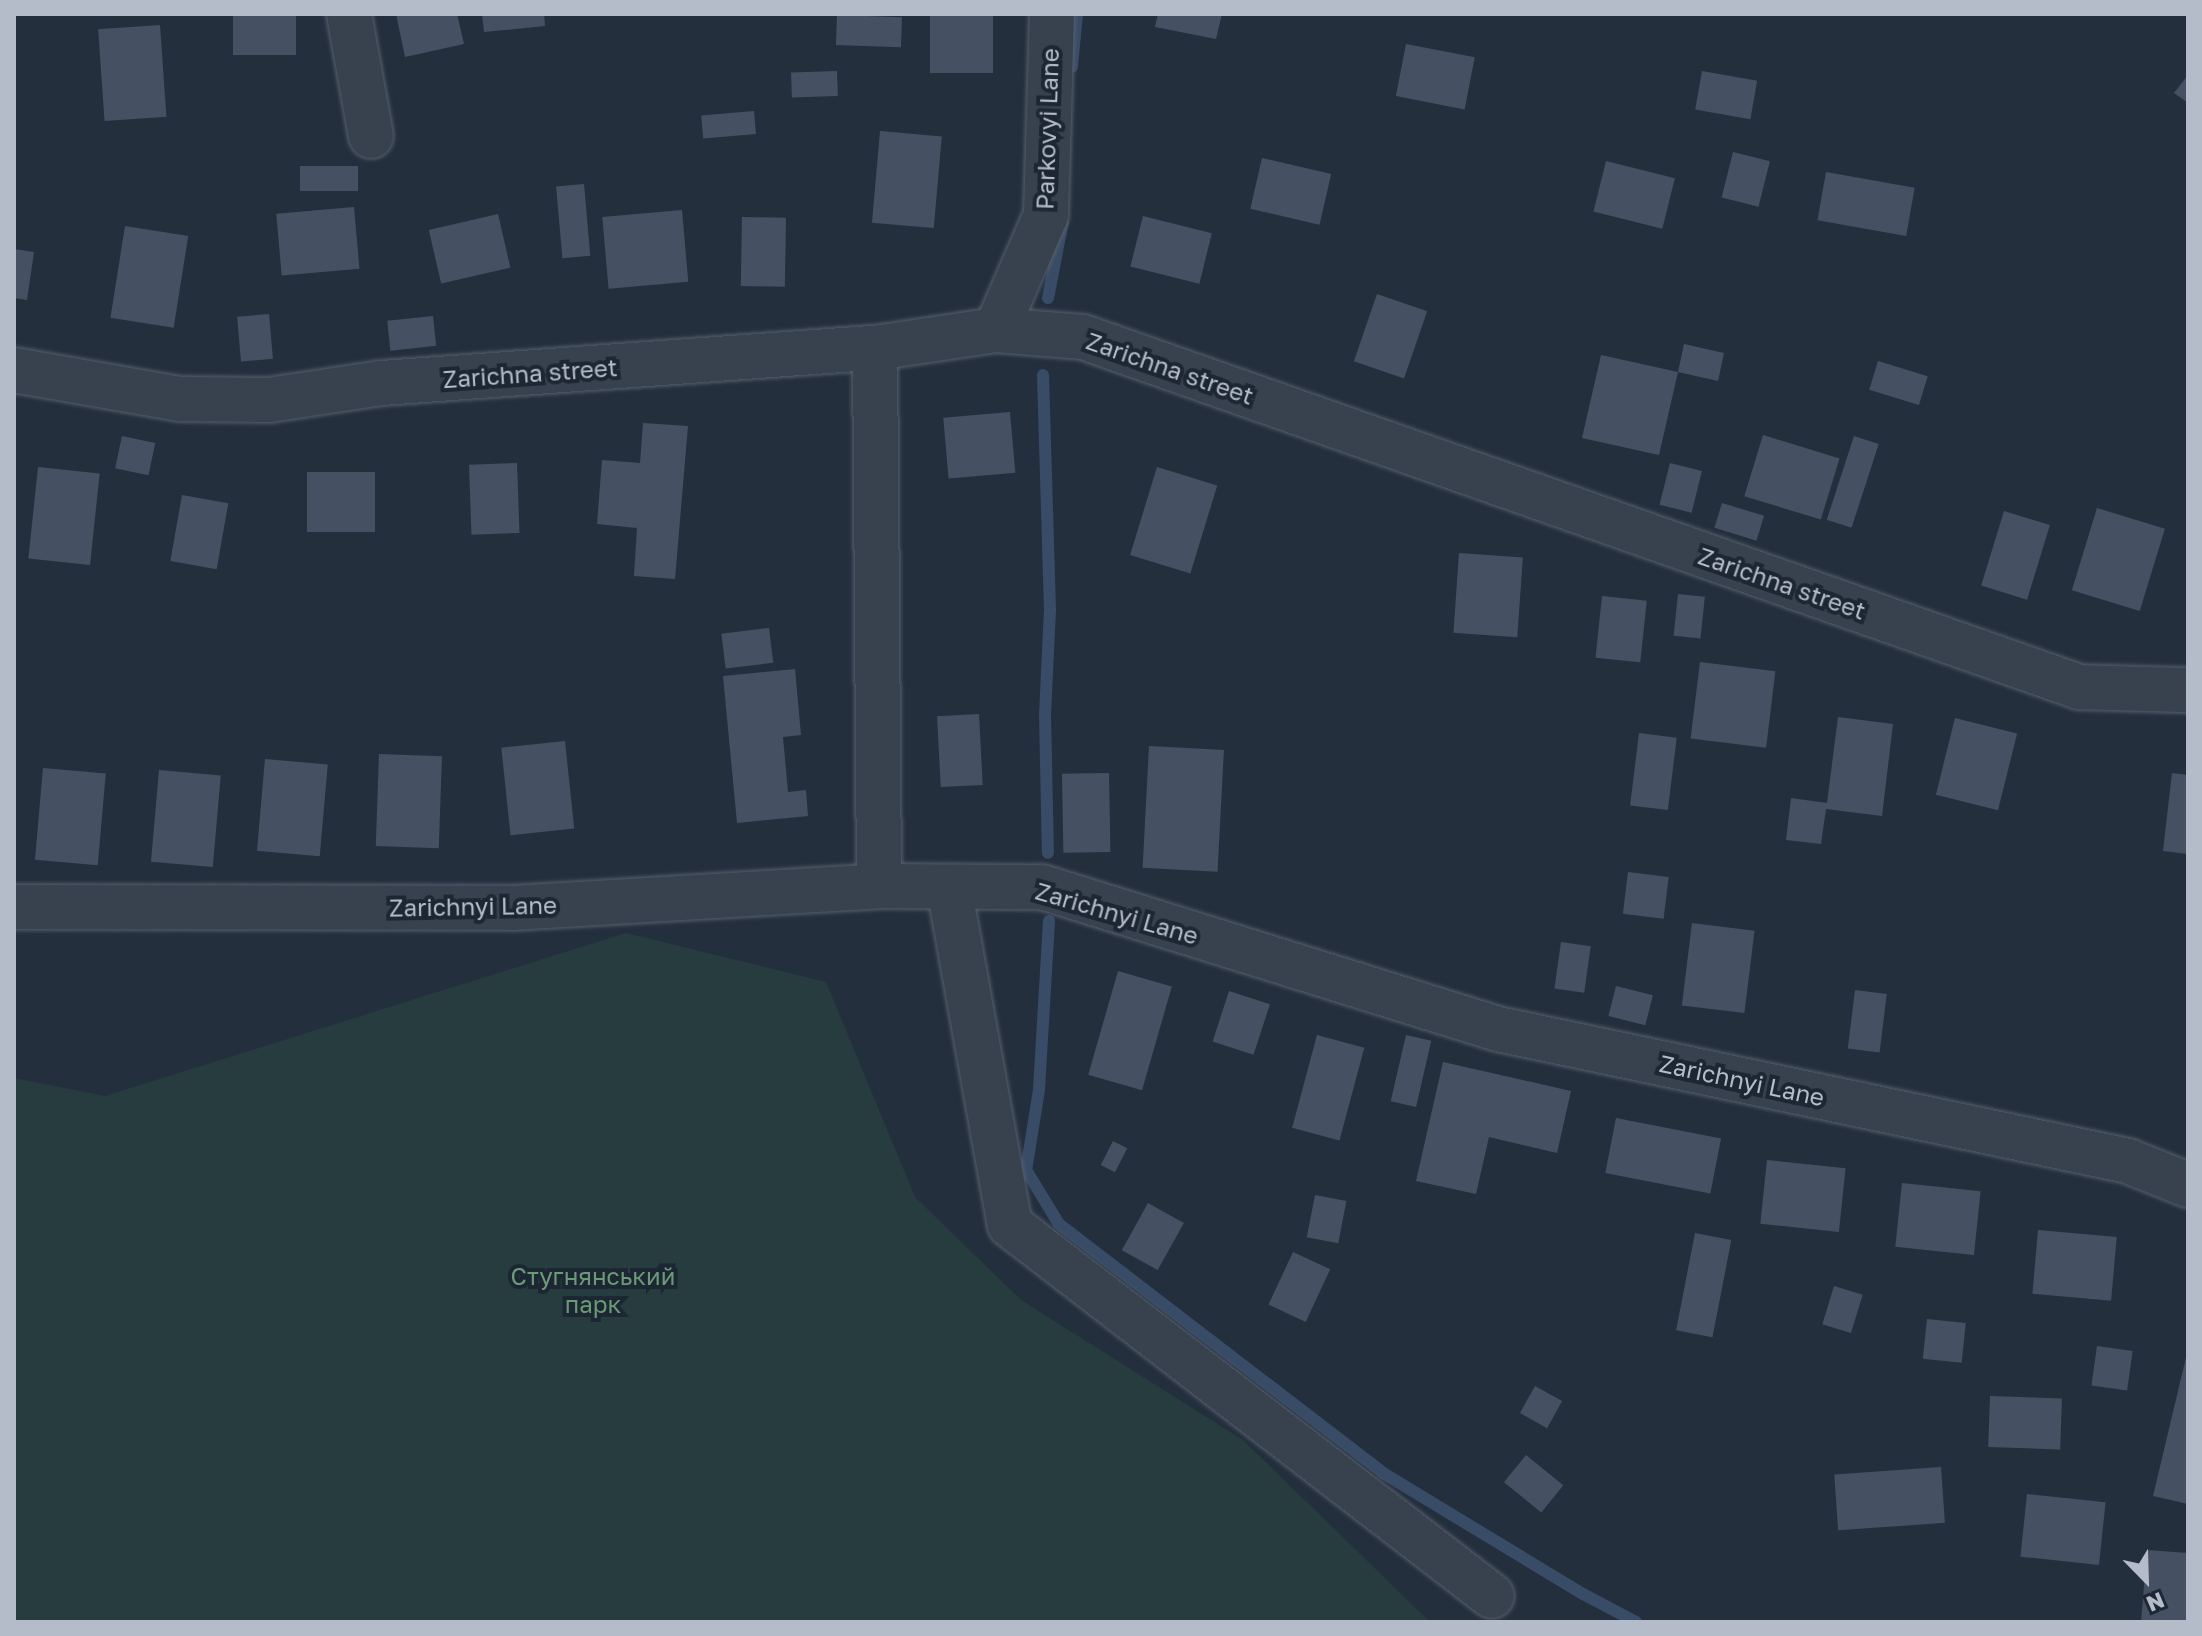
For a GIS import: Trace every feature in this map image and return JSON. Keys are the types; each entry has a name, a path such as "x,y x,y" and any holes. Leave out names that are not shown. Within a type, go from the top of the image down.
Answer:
{"street":[{"path":"349,14 371,136"},
{"name":"Parkovyi Lane","path":"996,330 1046,215 1052,14"},
{"name":"Zarichna street","path":"14,370 181,399 269,400 382,383 875,348 996,330 1083,337 2079,687 2188,690"},
{"path":"875,348 879,886"},
{"name":"Zarichnyi Lane","path":"14,907 512,908 879,886 1042,887 1498,1029 2128,1161 2188,1185"},
{"path":"949,887 1010,1225 1492,1596"}],"green space":[{"name":"Стугнянський парк","path":"626,933 826,982 915,1197 1021,1300 1243,1440 1430,1622 14,1622 14,1078 105,1096"}],"building":[{"path":"233,14 296,14 296,55 233,55"},
{"path":"396,14 457,14 464,44 405,57"},
{"path":"482,14 544,14 545,26 484,32"},
{"path":"930,14 993,14 993,73 930,73"},
{"path":"1158,14 1222,14 1216,39 1155,27"},
{"path":"837,15 902,17 901,47 836,45"},
{"path":"160,25 166,117 105,121 98,29"},
{"path":"1406,44 1475,57 1465,109 1396,96"},
{"path":"837,71 838,96 792,98 791,73"},
{"path":"1702,71 1757,81 1750,119 1695,109"},
{"path":"2188,75 2188,103 2174,93"},
{"path":"754,111 756,134 703,139 701,116"},
{"path":"880,131 942,136 934,228 872,223"},
{"path":"1733,152 1770,161 1759,207 1722,198"},
{"path":"1262,158 1331,174 1319,225 1250,209"},
{"path":"1606,161 1675,178 1662,229 1593,211"},
{"path":"300,166 358,166 358,191 300,191"},
{"path":"1826,172 1915,188 1906,236 1817,220"},
{"path":"584,184 590,256 562,258 556,186"},
{"path":"354,207 359,269 282,276 276,214"},
{"path":"682,210 688,282 609,289 602,217"},
{"path":"498,214 510,268 441,284 429,230"},
{"path":"1143,216 1212,233 1199,284 1130,266"},
{"path":"742,217 786,218 785,287 741,286"},
{"path":"125,226 188,236 174,328 110,318"},
{"path":"14,249 34,252 27,300 14,298"},
{"path":"1377,294 1427,311 1404,378 1354,361"},
{"path":"269,314 273,359 241,362 237,317"},
{"path":"433,316 436,346 390,351 387,321"},
{"path":"1684,344 1724,353 1718,381 1678,372"},
{"path":"1601,355 1678,372 1659,455 1582,438"},
{"path":"1878,361 1928,376 1919,405 1869,390"},
{"path":"1010,412 1015,473 949,479 943,418"},
{"path":"643,423 688,426 675,579 634,576 637,528 597,524 602,460 640,463"},
{"path":"1763,435 1840,458 1821,520 1744,496"},
{"path":"122,436 155,443 148,475 115,468"},
{"path":"1854,436 1879,444 1852,528 1827,520"},
{"path":"517,463 519,533 471,535 469,465"},
{"path":"1670,463 1702,471 1692,513 1660,505"},
{"path":"38,467 100,473 90,565 28,558"},
{"path":"1157,467 1217,485 1190,573 1130,555"},
{"path":"307,472 375,472 375,532 307,532"},
{"path":"182,495 228,503 217,569 170,561"},
{"path":"1722,503 1764,516 1756,541 1714,528"},
{"path":"2097,508 2165,529 2140,611 2072,590"},
{"path":"2004,511 2050,525 2027,600 1981,586"},
{"path":"1459,553 1523,557 1517,637 1453,633"},
{"path":"1678,594 1705,597 1700,639 1674,636"},
{"path":"1602,596 1647,601 1640,662 1596,658"},
{"path":"769,628 773,663 726,669 721,634"},
{"path":"1700,662 1775,671 1766,748 1691,738"},
{"path":"795,669 801,735 783,737 788,792 806,790 808,816 737,823 723,676"},
{"path":"979,714 983,785 941,787 937,716"},
{"path":"1838,717 1893,724 1882,816 1826,809 1821,844 1786,840 1791,798 1827,803"},
{"path":"1955,718 2017,733 1998,810 1936,795"},
{"path":"1639,733 1677,738 1668,810 1630,805"},
{"path":"565,741 574,829 511,835 501,748"},
{"path":"1149,746 1224,750 1218,872 1143,868"},
{"path":"379,754 442,756 439,848 376,846"},
{"path":"265,759 328,764 320,856 257,851"},
{"path":"43,768 106,773 98,865 35,860"},
{"path":"159,770 221,775 213,867 151,862"},
{"path":"1109,773 1110,852 1063,853 1062,774"},
{"path":"2172,773 2188,775 2188,854 2163,851"},
{"path":"1628,872 1669,877 1664,919 1623,914"},
{"path":"1692,923 1755,931 1744,1013 1682,1005"},
{"path":"1561,942 1591,946 1584,993 1554,989"},
{"path":"1118,971 1172,986 1142,1090 1088,1075"},
{"path":"1616,986 1653,995 1645,1025 1609,1016"},
{"path":"1855,990 1887,994 1880,1052 1848,1049"},
{"path":"1229,991 1270,1004 1254,1055 1213,1041"},
{"path":"1317,1035 1364,1048 1339,1140 1292,1128"},
{"path":"1406,1035 1431,1041 1416,1107 1391,1101"},
{"path":"1443,1062 1571,1091 1557,1153 1489,1137 1476,1194 1416,1181"},
{"path":"1616,1118 1721,1138 1710,1193 1605,1173"},
{"path":"1113,1141 1127,1148 1115,1172 1101,1165"},
{"path":"1767,1160 1846,1168 1839,1232 1760,1224"},
{"path":"1902,1183 1981,1191 1974,1255 1895,1247"},
{"path":"1315,1195 1346,1201 1338,1243 1307,1237"},
{"path":"1148,1203 1184,1223 1158,1270 1122,1250"},
{"path":"2038,1230 2117,1237 2111,1301 2032,1294"},
{"path":"1695,1233 1731,1240 1712,1337 1676,1330"},
{"path":"1293,1252 1330,1269 1306,1322 1268,1305"},
{"path":"1834,1286 1863,1295 1851,1333 1822,1324"},
{"path":"1927,1319 1966,1323 1962,1363 1923,1359"},
{"path":"2097,1346 2133,1351 2127,1391 2091,1386"},
{"path":"2188,1349 2188,1504 2153,1496"},
{"path":"1535,1386 1562,1401 1547,1428 1520,1413"},
{"path":"1990,1396 2062,1399 2060,1449 1988,1447"},
{"path":"1526,1455 1563,1485 1541,1512 1504,1482"},
{"path":"1941,1467 1945,1523 1838,1530 1834,1474"},
{"path":"2027,1494 2106,1502 2099,1565 2020,1557"},
{"path":"2147,1550 2188,1553 2188,1622 2141,1622"}],"waterway":[{"path":"1072,67 1077,14"},
{"path":"1048,298 1063,221"},
{"path":"1043,375 1050,609 1045,714 1048,853"},
{"path":"1049,921 1039,1090 1026,1170 1059,1224 1383,1473 1583,1594 1636,1622"}]}
